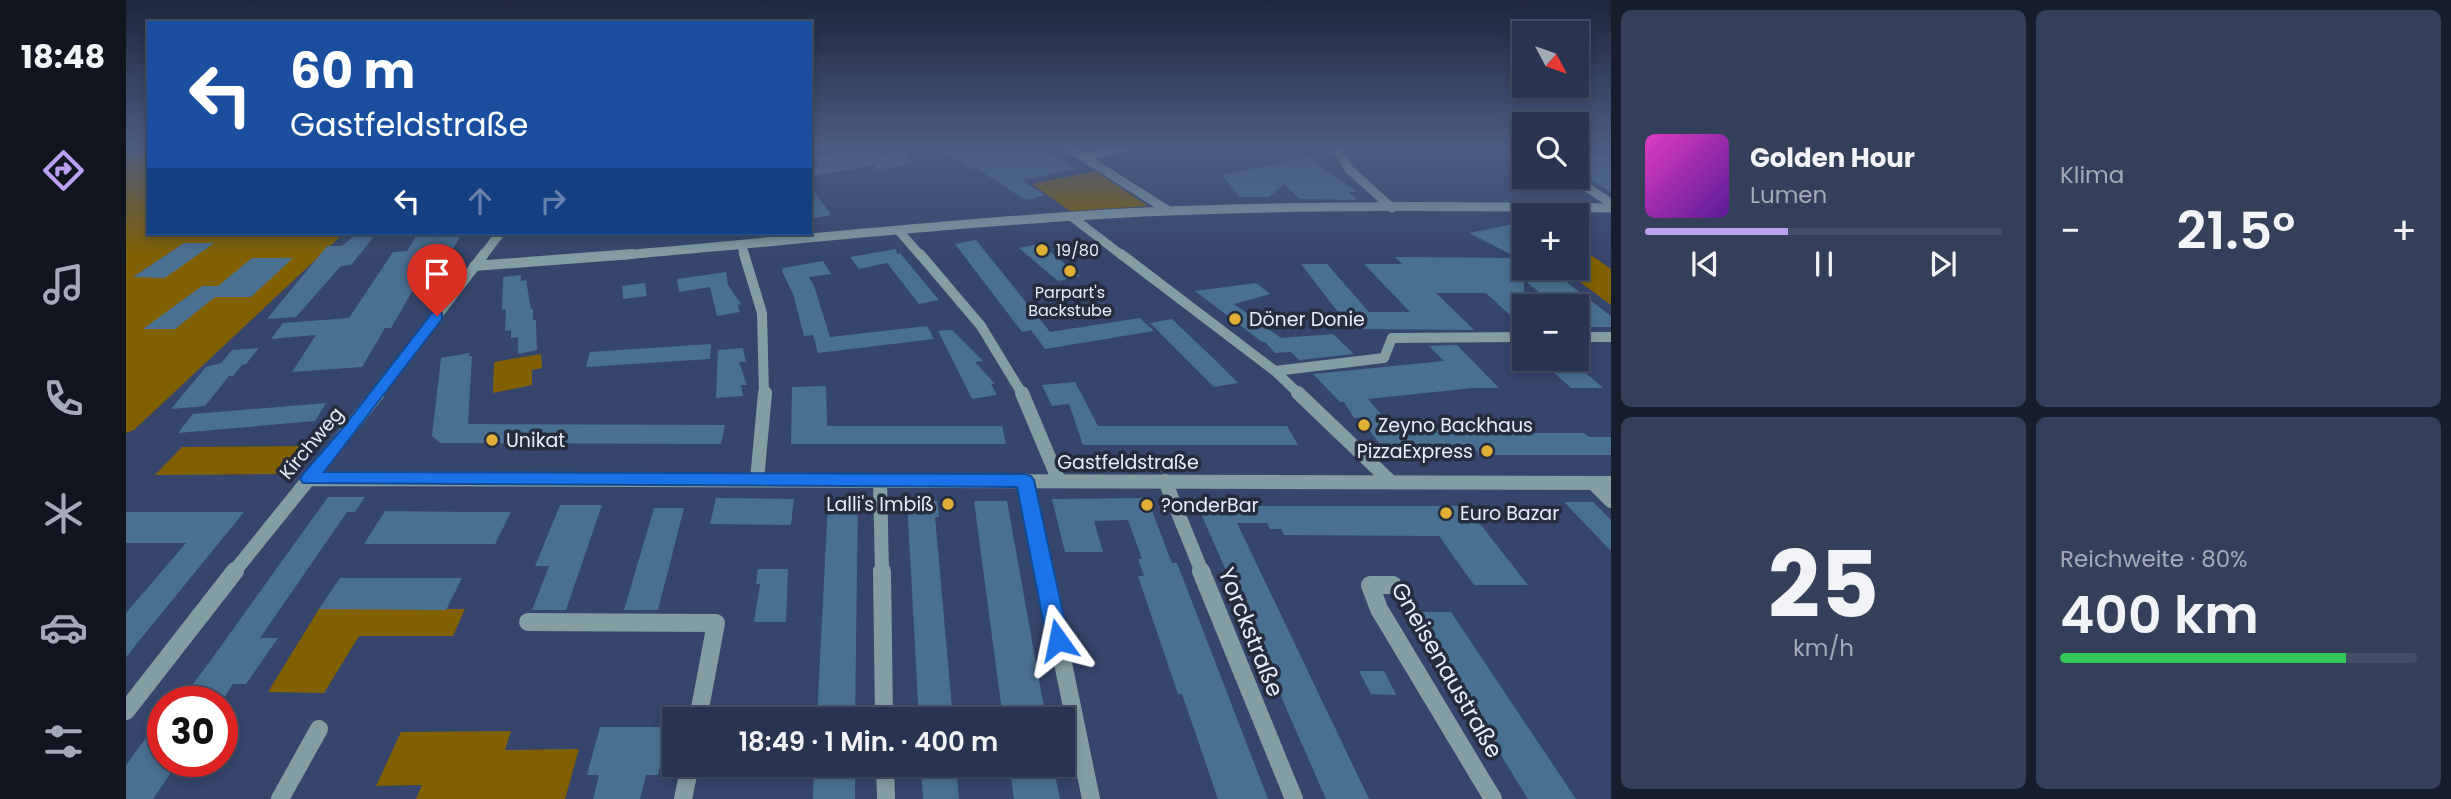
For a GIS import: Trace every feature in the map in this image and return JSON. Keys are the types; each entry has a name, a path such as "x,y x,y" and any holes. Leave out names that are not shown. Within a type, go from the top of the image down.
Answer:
{"street":[{"path":"1126,183 1170,211"},
{"path":"1365,183 1392,208"},
{"path":"1588,189 1611,206"},
{"path":"474,266 1170,211 1611,206"},
{"path":"1072,217 1275,371 1391,482"},
{"path":"899,231 966,306 1003,358 1032,412 1059,481"},
{"name":"Kirchweg","path":"126,711 347,434 498,235"},
{"path":"742,246 761,309 764,329 764,397 757,480"},
{"path":"1275,371 1384,358 1392,338 1512,337"},
{"path":"1589,337 1611,337"},
{"name":"Gastfeldstraße","path":"309,479 1611,483"},
{"path":"880,480 884,707"},
{"path":"1025,480 1091,799"},
{"name":"Yorckstraße","path":"1165,481 1294,799"},
{"path":"1593,483 1611,501"},
{"name":"Gneisenaustraße","path":"1393,585 1370,586 1379,609 1493,799"},
{"path":"528,622 716,624 700,707"},
{"path":"280,799 319,730"},
{"path":"683,799 688,777"},
{"path":"885,777 886,799"}],"shaded area":[{"path":"126,183 147,183 147,235 342,235 134,430 126,433"},
{"path":"1114,183 1148,206 1070,211 1032,184"},
{"path":"1589,254 1611,269 1611,305 1577,280 1589,280"},
{"path":"541,354 542,368 532,370 532,385 493,393 494,362"},
{"path":"308,446 285,474 155,475 182,447"},
{"path":"319,609 465,609 453,636 359,636 324,693 268,692"},
{"path":"511,731 505,750 579,749 565,799 416,799 422,785 376,786 401,732"}],"building":[{"path":"1000,183 1027,183 1045,195 1026,200"},
{"path":"1229,183 1345,183 1357,192 1349,192 1357,200 1300,199 1284,184 1269,197 1240,197"},
{"path":"1596,183 1611,183 1611,192"},
{"path":"812,189 831,215 815,218 812,214"},
{"path":"1512,224 1512,255 1469,233"},
{"path":"355,235 375,235 351,265 341,266 296,317 267,319 327,246 342,246"},
{"path":"417,235 462,235 428,287 414,288 391,328 385,328 362,367 292,372 316,335 271,339 283,323 349,318 393,252 407,251"},
{"path":"976,240 1050,332 1140,318 1154,331 1045,349 1031,330 1022,332 955,244"},
{"path":"184,243 214,243 165,278 133,277"},
{"path":"1040,244 1080,276 1058,281 1019,248"},
{"path":"896,249 897,254 900,253 939,300 919,304 887,263 859,269 850,257"},
{"path":"1395,257 1512,258 1512,280 1524,280 1524,294 1512,294 1512,317 1486,293 1436,293 1474,330 1351,329 1301,264 1327,264 1369,312 1410,312 1364,264 1402,264"},
{"path":"252,258 293,258 251,297 215,297 175,329 143,329 202,286 218,286"},
{"path":"823,261 831,274 809,277 830,337 927,326 934,339 818,353 813,335 804,336 793,294 782,271 783,268"},
{"path":"726,272 728,285 741,304 737,305 740,312 717,316 710,287 679,292 677,279"},
{"path":"521,275 521,281 526,280 533,320 536,320 537,350 518,354 518,337 511,338 511,330 505,331 506,309 502,310 503,277"},
{"path":"1524,280 1564,280 1582,294 1542,294"},
{"path":"645,283 647,296 623,299 622,286"},
{"path":"1256,283 1270,294 1234,304 1281,338 1333,334 1354,354 1299,360 1291,352 1275,353 1265,342 1195,291"},
{"path":"1589,299 1611,316 1611,327 1589,327"},
{"path":"1172,319 1238,383 1214,387 1150,323"},
{"path":"952,330 983,361 975,362 995,384 991,384 997,395 972,399 938,331"},
{"path":"711,344 710,359 586,367 590,352"},
{"path":"1457,345 1499,388 1473,388 1368,399 1393,428 1457,429 1461,433 1584,433 1589,437 1611,437 1611,455 1480,455 1473,447 1408,450 1406,447 1382,447 1370,431 1364,431 1359,418 1354,418 1344,402 1340,402 1313,374 1444,361 1429,346"},
{"path":"259,348 246,364 233,376 229,376 205,406 171,409 206,367 221,363 232,350"},
{"path":"743,348 746,362 739,362 747,385 741,385 743,396 716,398 718,350"},
{"path":"469,353 469,356 472,356 468,424 725,425 721,444 440,443 432,436 441,358"},
{"path":"1552,371 1584,371 1603,388 1571,388"},
{"path":"1075,382 1098,426 1287,426 1298,445 1083,445 1069,404 1052,406 1042,385"},
{"path":"826,386 827,426 1002,426 1006,444 791,444 792,387"},
{"path":"326,403 315,421 178,433 193,414"},
{"path":"328,497 365,497 355,512 347,512 260,638 278,638 246,684 185,686 193,684"},
{"path":"716,498 794,499 791,525 710,524"},
{"path":"1147,498 1172,563 1177,563 1268,799 1218,799 1182,694 1178,694 1138,576 1144,576 1138,559 1142,559 1128,520 1094,521 1103,552 1065,552 1052,499"},
{"path":"1195,500 1256,500 1259,506 1466,506 1528,585 1474,585 1439,536 1284,535 1281,529 1270,529 1267,523 1237,523 1369,799 1326,799"},
{"path":"828,501 858,501 855,707 818,707"},
{"path":"907,501 937,501 939,517 935,517 952,707 918,707"},
{"path":"974,501 1007,501 1044,707 1001,707"},
{"path":"1564,502 1593,502 1611,520 1611,551"},
{"path":"560,505 602,505 566,610 532,610 549,566 535,566"},
{"path":"654,508 684,508 658,610 624,610"},
{"path":"385,511 511,512 495,544 364,544"},
{"path":"126,512 244,512 126,657 126,613 186,543 126,543"},
{"path":"758,569 788,569 786,622 754,622 760,584 756,584"},
{"path":"340,578 462,578 446,610 319,609"},
{"path":"1412,612 1451,612 1576,799 1528,799"},
{"path":"1359,671 1384,671 1396,695 1371,694"},
{"path":"600,727 662,727 662,756 658,775 646,775 640,799 593,799 599,775 587,775"},
{"path":"147,737 147,777 168,777 153,799 126,799 126,765"},
{"path":"814,777 855,777 855,799 813,799"},
{"path":"922,777 957,777 959,799 923,799"},
{"path":"1011,777 1055,777 1060,799 1014,799"}],"place":[{"name":"19/80","path":"1042,250"},
{"name":"Parpart's Backstube","path":"1070,271"},
{"name":"Döner Donie","path":"1235,319"},
{"name":"Zeyno Backhaus","path":"1364,425"},
{"name":"Unikat","path":"492,440"},
{"name":"PizzaExpress","path":"1487,451"},
{"name":"Lalli's Imbiß","path":"948,504"},
{"name":"?onderBar","path":"1147,505"},
{"name":"Euro Bazar","path":"1446,513"}],"route":[{"path":"437,316 309,479 1025,480 1058,640"}]}
